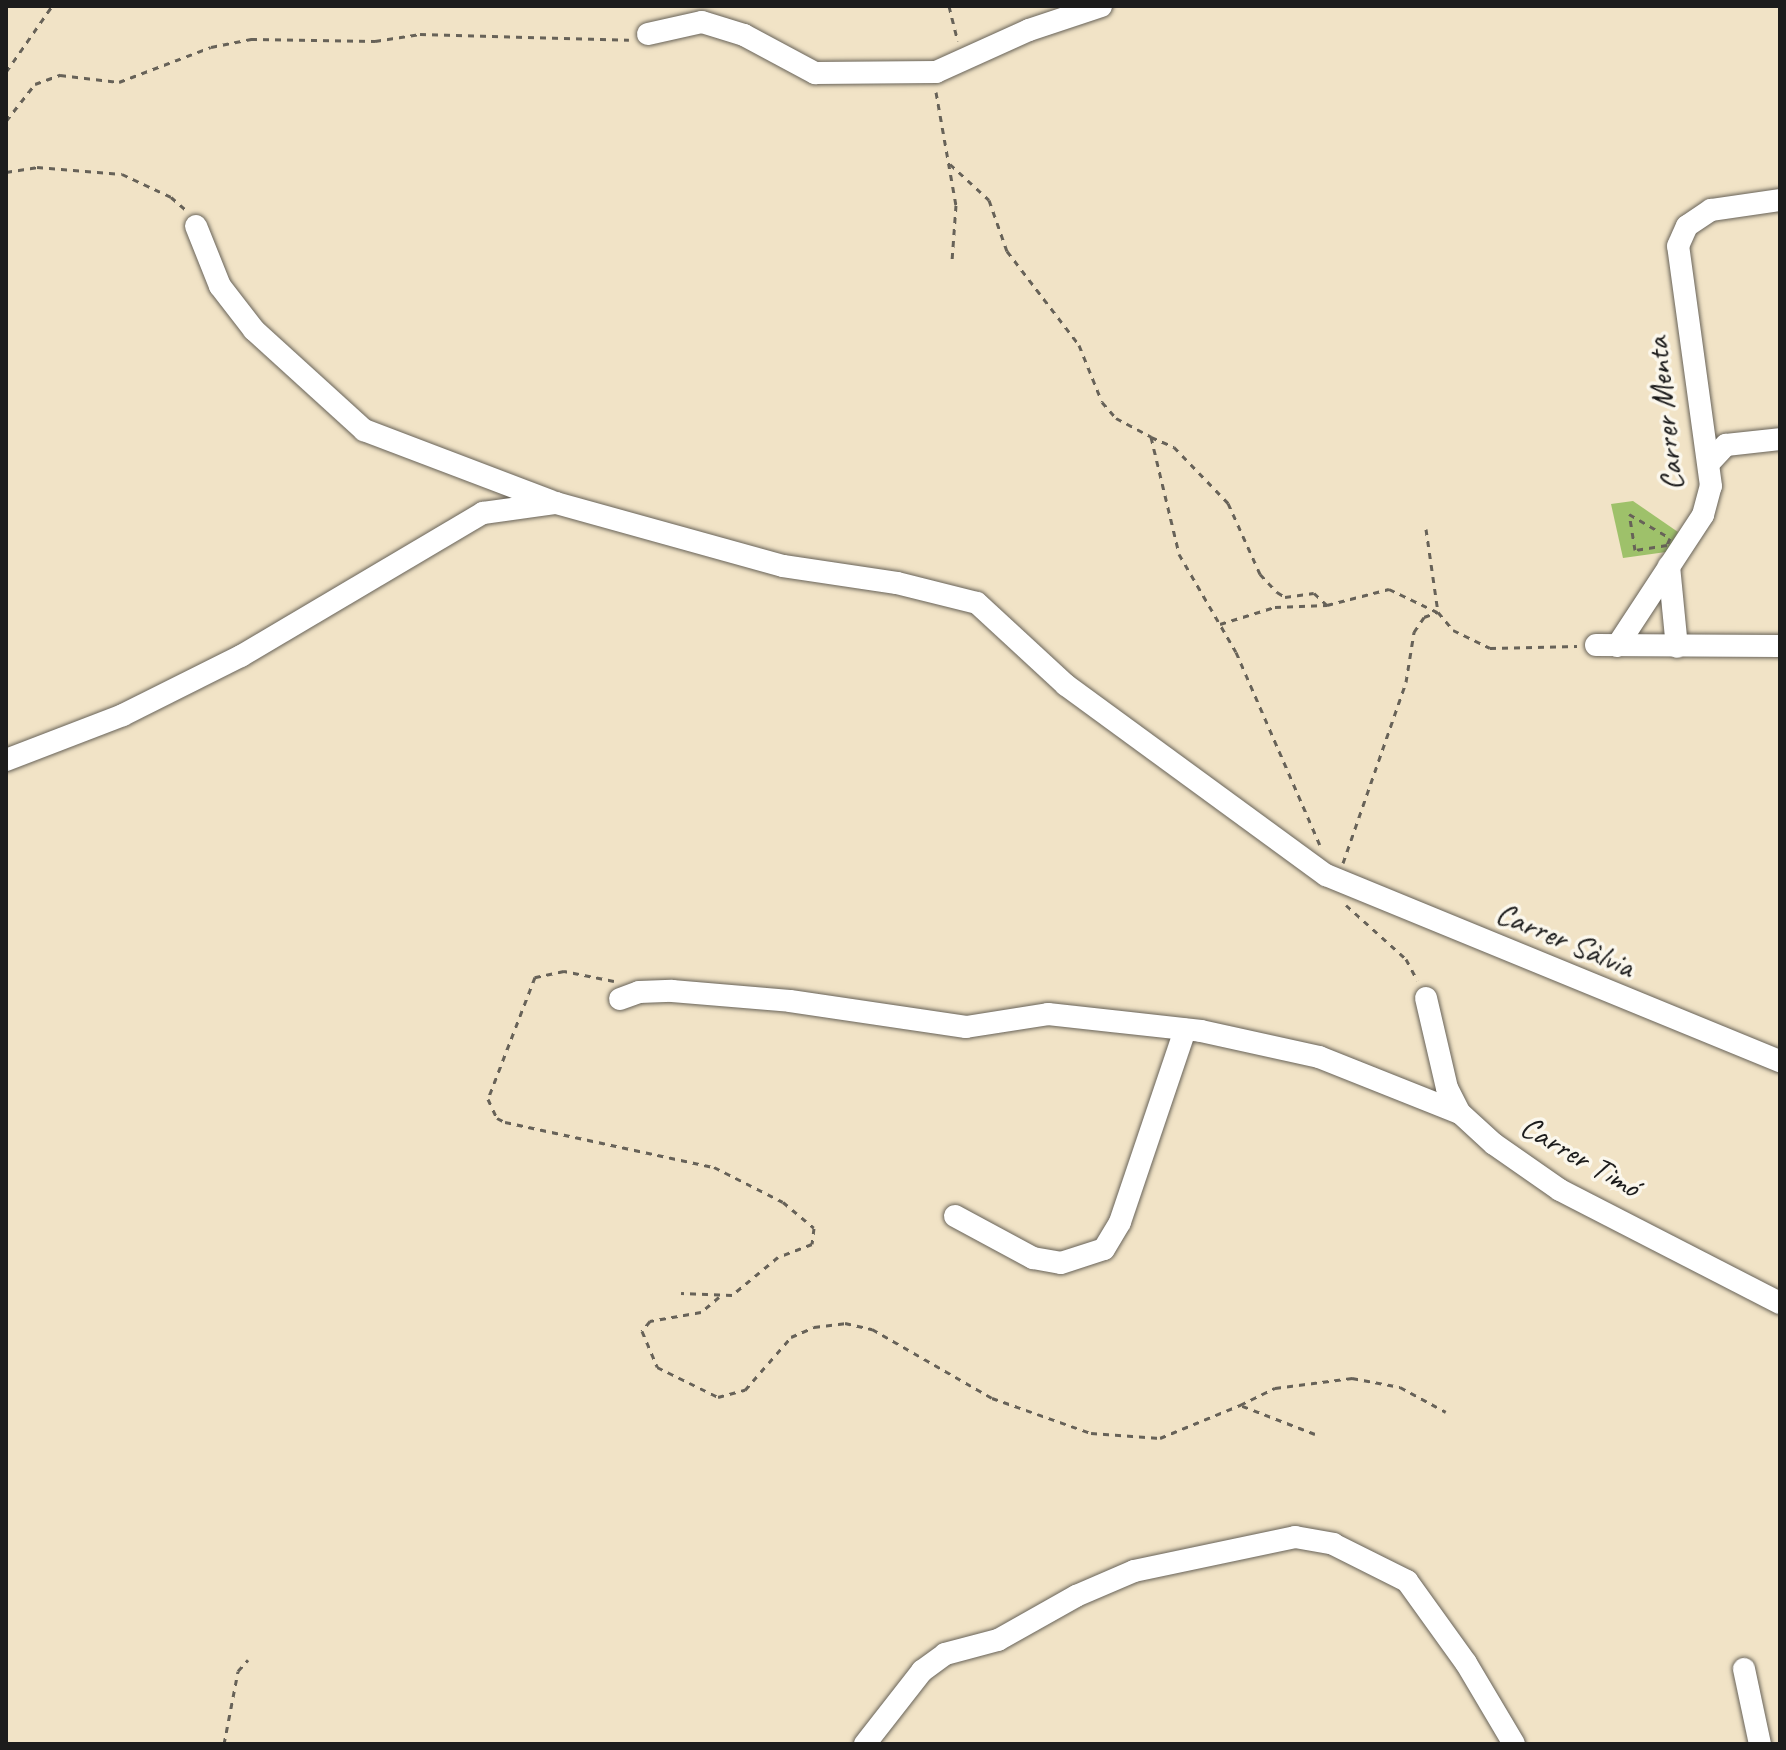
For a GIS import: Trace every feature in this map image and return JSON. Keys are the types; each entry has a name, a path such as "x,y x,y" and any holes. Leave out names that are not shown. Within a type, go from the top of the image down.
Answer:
{"street":[{"path":"648,34 702,22 744,35 815,73 936,72 967,57 1101,6"},
{"name":"Carrer Menta","path":"1606,646 1635,618 1703,515 1711,486 1678,246 1687,226 1711,210 1780,200"},
{"name":"Carrer Sàlvia","path":"196,226 220,286 254,330 364,430 556,503 783,566 897,583 977,603 1066,685 1330,876 1780,1061"},
{"path":"1702,422 1726,445"},
{"path":"1709,463 1726,445 1780,439"},
{"path":"6,760 123,715 241,656 483,513 556,503"},
{"path":"1669,566 1677,637"},
{"path":"1635,618 1656,616 1677,637"},
{"path":"1606,646 1677,637 1780,646"},
{"path":"630,996 790,1001 966,1027 1048,1014 1185,1030 1319,1057 1460,1113"},
{"name":"Carrer Timó","path":"1426,998 1447,1088 1460,1113 1560,1190 1780,1303"},
{"path":"955,1216 1033,1258 1061,1263 1104,1249 1120,1222 1185,1030"},
{"path":"865,1744 922,1671 945,1654 998,1640 1076,1596 1134,1571 1261,1541 1295,1537 1333,1544 1407,1581 1466,1663 1514,1744"},
{"path":"1744,1669 1760,1744"}],"path":[{"path":"6,72 52,6"},
{"path":"949,6 967,57"},
{"path":"6,121 35,84 60,75 119,82 211,47 251,39 375,41 420,34 600,42 648,34"},
{"path":"936,72 936,100 956,205 952,261"},
{"path":"950,164 989,200 1007,251 1079,345 1102,402 1116,418 1174,447 1228,503 1260,574 1277,592 1285,597 1314,593 1327,605"},
{"path":"6,172 49,168 122,174 171,197 196,226"},
{"path":"1151,437 1179,554 1220,624 1286,756 1317,830 1336,895 1406,959 1426,998"},
{"path":"1629,514 1635,514 1670,538 1667,545 1635,550 1629,514"},
{"path":"1426,529 1438,612"},
{"path":"1220,624 1275,607 1327,605 1389,589 1438,612 1453,630 1490,648 1606,646"},
{"path":"1330,876 1346,857 1406,682 1414,632 1424,617 1438,612"},
{"path":"630,996 608,978 564,971 535,977 488,1099 497,1118 505,1122 714,1167 783,1202 814,1228 812,1244 778,1257 732,1295 719,1297 681,1293"},
{"path":"719,1297 701,1312 650,1321 642,1331 657,1367 718,1397 745,1390 791,1337 814,1327 845,1323 872,1329 992,1398 1091,1433 1160,1438 1275,1388 1352,1378 1400,1387 1446,1412"},
{"path":"1240,1405 1315,1434"},
{"path":"224,1744 238,1671 248,1660"}],"green space":[{"path":"1633,501 1678,532 1666,552 1623,558 1611,504"}]}
